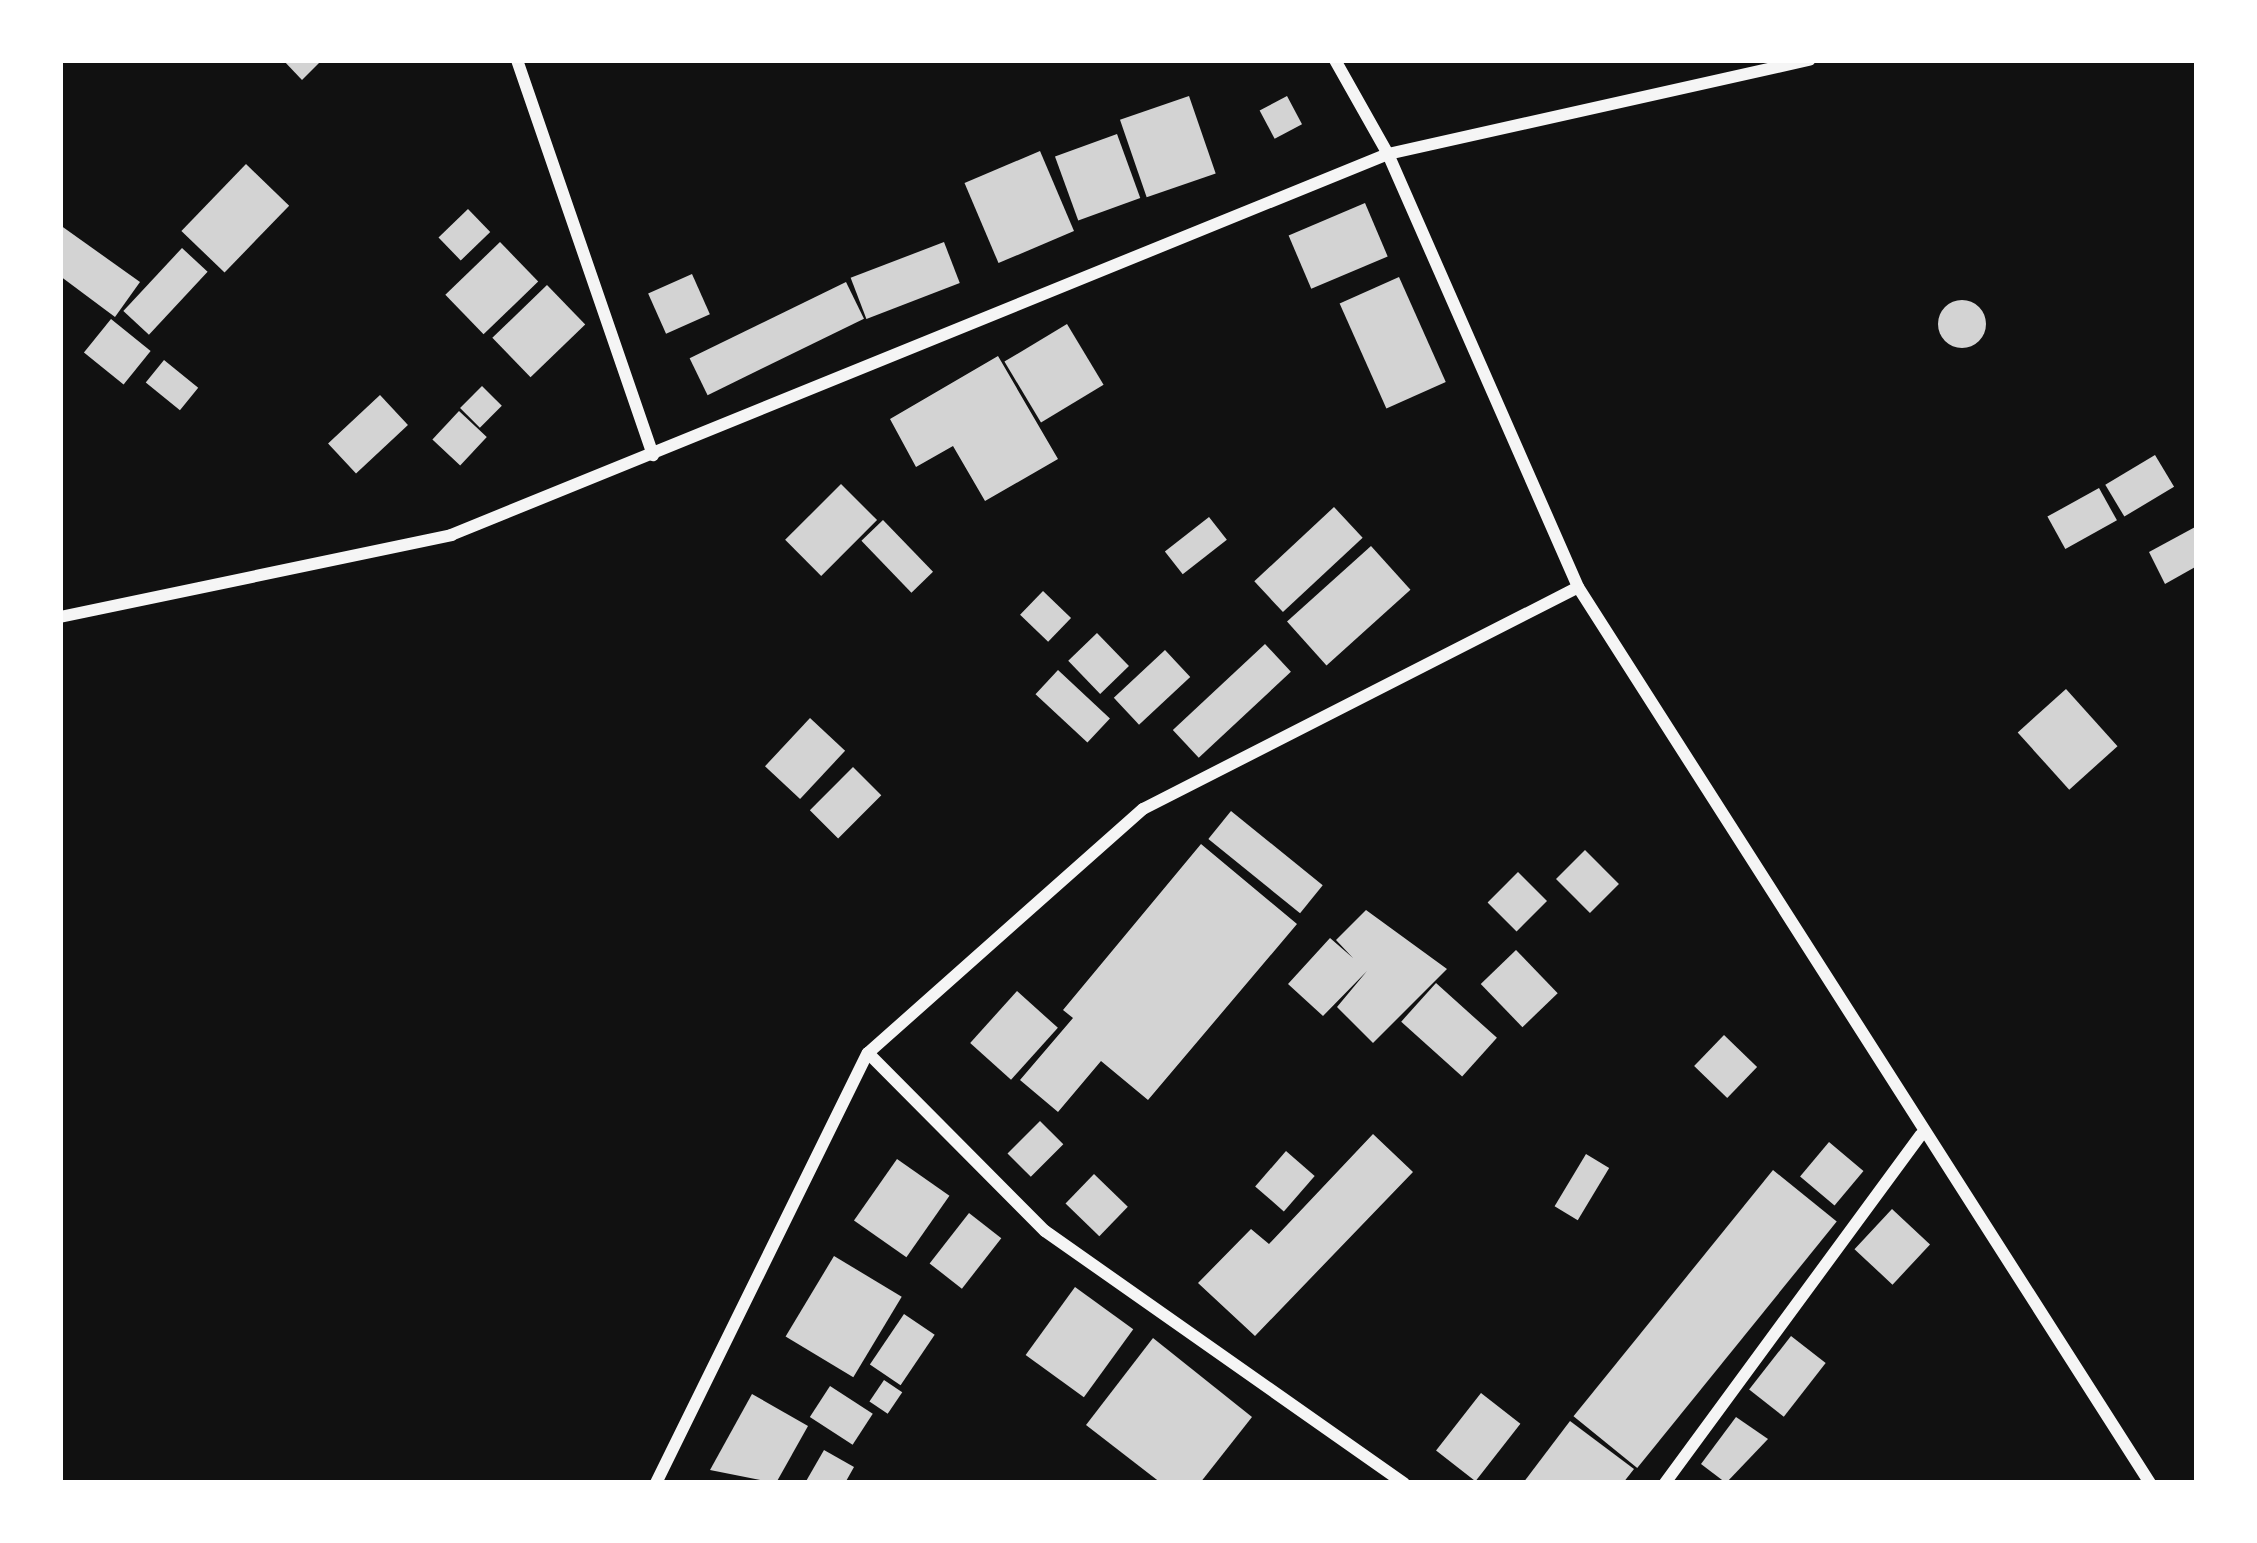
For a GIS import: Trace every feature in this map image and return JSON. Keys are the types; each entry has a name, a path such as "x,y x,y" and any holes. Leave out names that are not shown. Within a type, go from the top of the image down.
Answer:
{"street":[{"path":"517,60 652,455"},
{"path":"1335,60 1388,154 1577,587 1921,1135 2150,1483"},
{"path":"60,617 452,535 1388,154 1810,60"},
{"path":"656,1483 868,1053 1144,809 1577,587"},
{"path":"868,1053 1045,1231 1404,1483"},
{"path":"1664,1483 1921,1135"}],"building":[{"path":"283,60 322,60 302,80"},
{"path":"1189,96 1216,174 1147,197 1120,120"},
{"path":"1287,96 1302,124 1275,139 1260,111"},
{"path":"1117,134 1140,198 1078,220 1055,157"},
{"path":"1040,151 1074,231 999,263 965,183"},
{"path":"246,164 289,206 225,273 181,231"},
{"path":"1365,203 1388,256 1311,289 1289,235"},
{"path":"468,209 490,232 461,260 439,237"},
{"path":"60,225 140,282 115,317 60,276"},
{"path":"500,242 538,282 484,334 445,295"},
{"path":"944,242 960,283 866,319 851,278"},
{"path":"182,248 208,272 149,335 123,311"},
{"path":"692,274 710,314 666,334 648,294"},
{"path":"1399,277 1446,382 1386,408 1340,303"},
{"path":"846,282 864,319 708,395 690,358"},
{"path":"547,285 585,325 531,377 492,338"},
{"path":"1962,300 1979,307 1986,324 1979,341 1962,348 1945,341 1938,324 1945,307"},
{"path":"111,319 151,351 124,385 84,352"},
{"path":"1067,324 1104,385 1041,422 1004,362"},
{"path":"998,356 1058,459 985,501 953,446 916,467 890,419"},
{"path":"164,360 198,388 180,410 146,383"},
{"path":"482,386 502,406 480,428 460,408"},
{"path":"380,395 408,425 356,473 328,443"},
{"path":"459,411 487,437 460,465 432,440"},
{"path":"2155,455 2174,487 2124,517 2105,485"},
{"path":"841,484 877,520 821,576 785,540"},
{"path":"2099,488 2117,520 2065,549 2047,517"},
{"path":"1334,507 1363,538 1283,612 1254,581"},
{"path":"1209,517 1227,540 1183,574 1165,551"},
{"path":"883,520 933,572 911,593 861,541"},
{"path":"2197,526 2197,566 2165,584 2149,552"},
{"path":"1371,546 1410,590 1327,665 1287,622"},
{"path":"1043,591 1071,618 1048,642 1020,615"},
{"path":"1097,633 1129,666 1100,694 1068,661"},
{"path":"1265,644 1291,672 1199,758 1173,730"},
{"path":"1165,650 1190,677 1139,725 1114,698"},
{"path":"1058,670 1110,718 1087,743 1035,694"},
{"path":"2066,689 2118,746 2069,790 2018,732"},
{"path":"810,718 845,751 800,799 765,766"},
{"path":"853,767 881,795 838,838 810,810"},
{"path":"1231,811 1323,885 1300,913 1208,839"},
{"path":"1201,844 1297,924 1148,1100 1101,1061 1058,1112 1020,1080 1073,1018 1063,1010"},
{"path":"1585,850 1619,884 1590,913 1556,879"},
{"path":"1518,872 1547,901 1517,931 1488,902"},
{"path":"1366,910 1447,969 1373,1043 1337,1007 1367,971 1323,1016 1288,984 1330,938 1353,958 1336,940"},
{"path":"1516,950 1558,993 1522,1027 1481,984"},
{"path":"1436,983 1497,1038 1462,1077 1401,1022"},
{"path":"1017,991 1058,1028 1011,1080 970,1043"},
{"path":"1724,1035 1757,1067 1727,1098 1694,1066"},
{"path":"1040,1121 1063,1144 1031,1177 1007,1154"},
{"path":"1373,1134 1413,1172 1255,1336 1198,1283 1251,1229 1269,1244"},
{"path":"1829,1142 1863,1171 1835,1205 1800,1176"},
{"path":"1286,1151 1315,1176 1284,1211 1255,1186"},
{"path":"1586,1154 1609,1168 1578,1220 1555,1206"},
{"path":"897,1159 949,1196 906,1257 854,1220"},
{"path":"1773,1170 1837,1222 1637,1468 1574,1416"},
{"path":"1094,1174 1128,1207 1099,1236 1066,1203"},
{"path":"1892,1209 1930,1244 1893,1285 1854,1249"},
{"path":"969,1213 1001,1238 962,1289 930,1263"},
{"path":"834,1256 902,1297 853,1377 786,1337"},
{"path":"1075,1287 1133,1329 1084,1397 1026,1355"},
{"path":"904,1314 935,1335 901,1385 870,1365"},
{"path":"1791,1336 1826,1363 1784,1417 1749,1390"},
{"path":"1153,1338 1252,1417 1200,1483 1161,1483 1086,1425"},
{"path":"884,1380 902,1392 888,1414 869,1402"},
{"path":"830,1386 873,1414 853,1445 810,1417"},
{"path":"1481,1393 1520,1424 1475,1481 1436,1451"},
{"path":"752,1394 808,1426 776,1483 710,1470"},
{"path":"1736,1417 1768,1439 1726,1483 1701,1464"},
{"path":"1570,1421 1634,1469 1623,1483 1523,1483"},
{"path":"824,1450 854,1467 845,1483 805,1483"}]}
